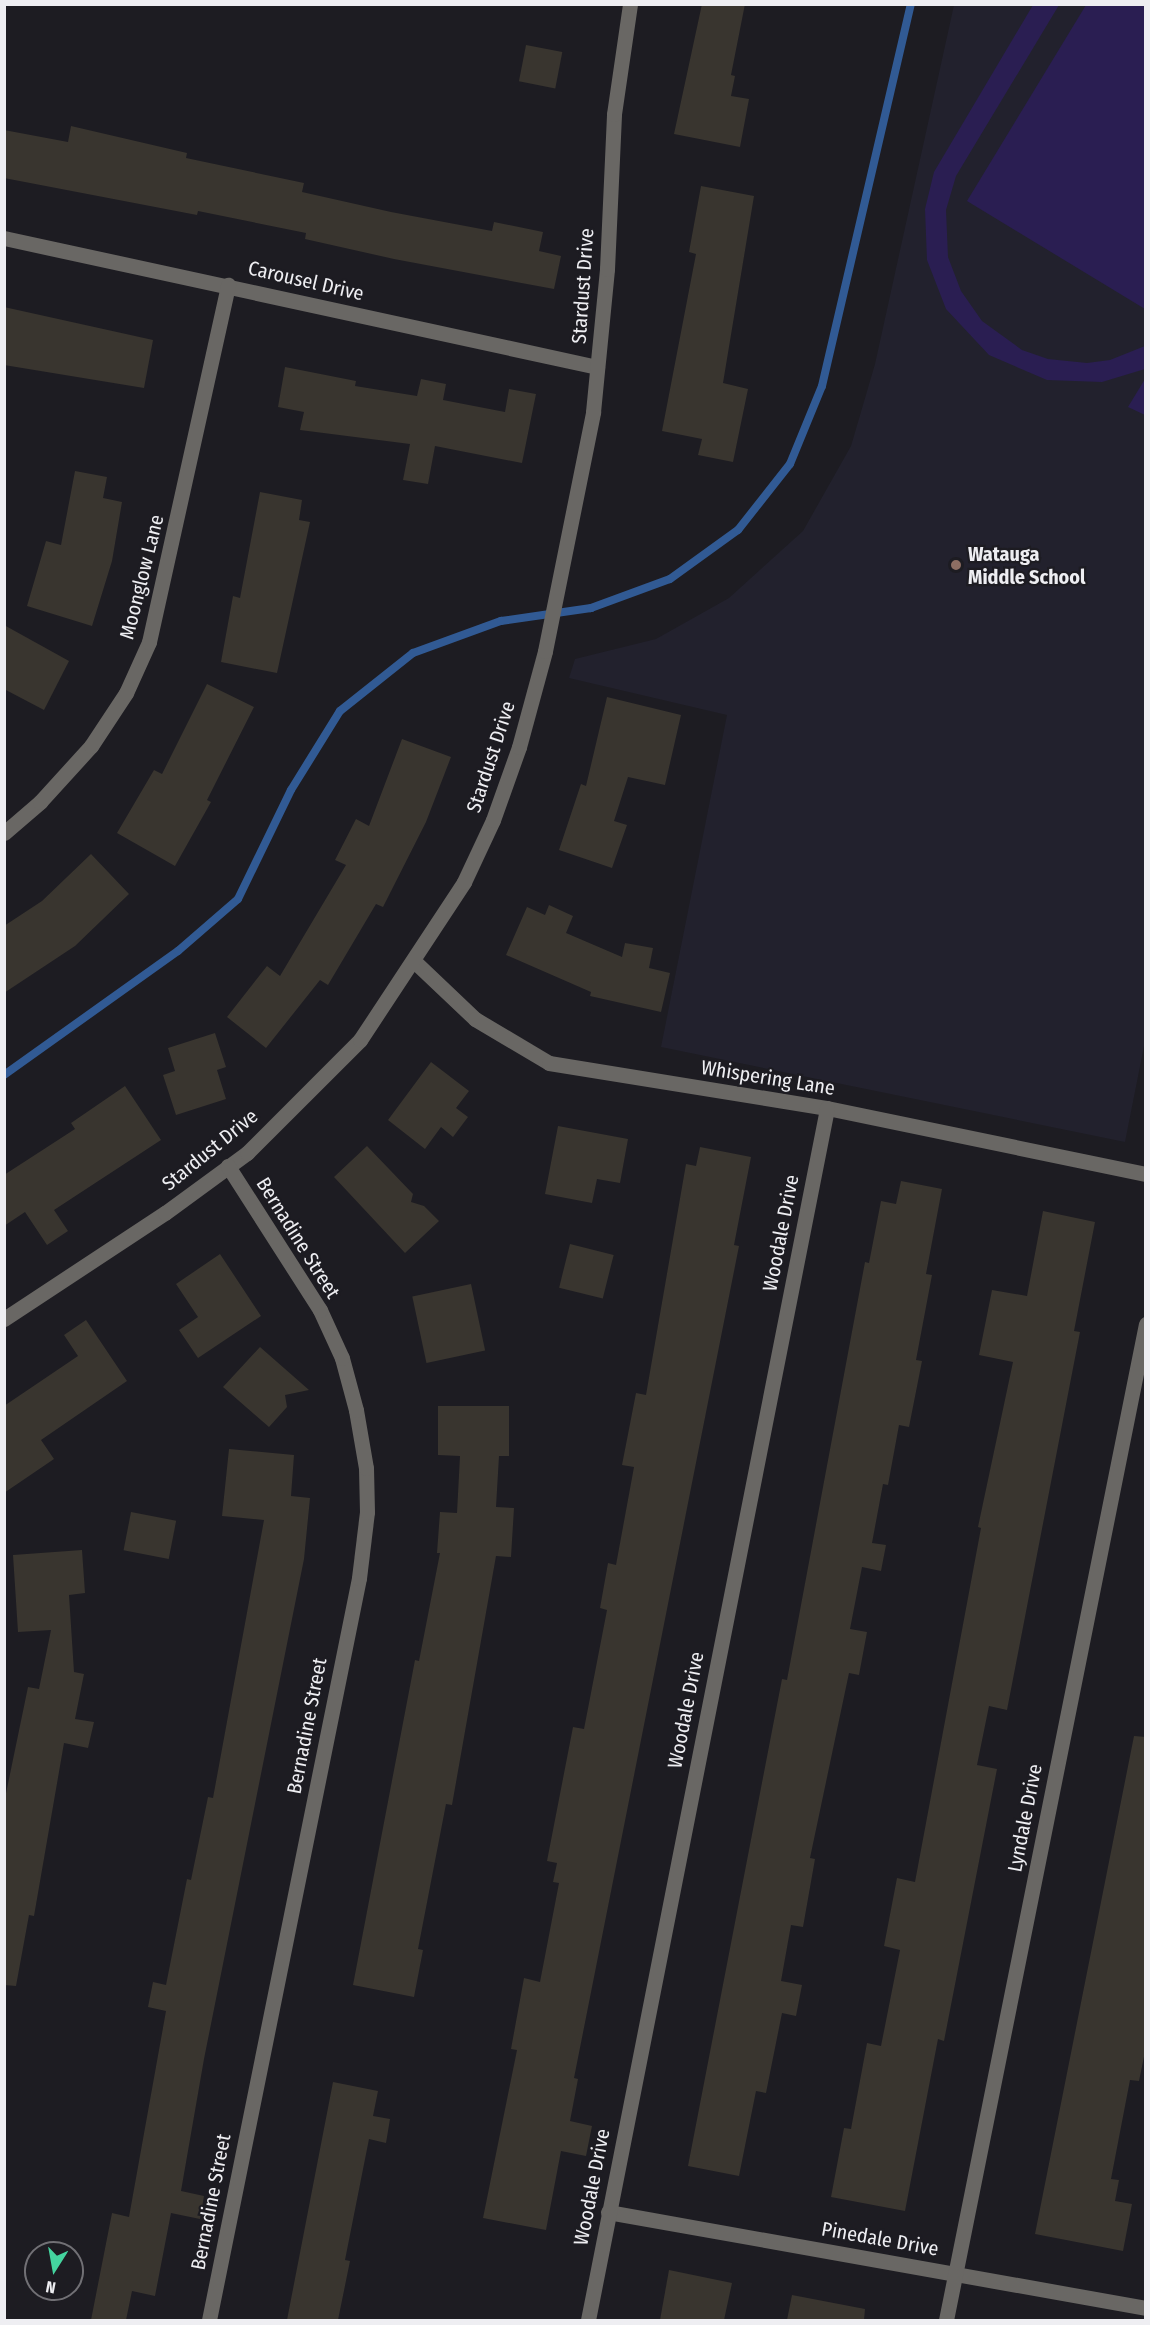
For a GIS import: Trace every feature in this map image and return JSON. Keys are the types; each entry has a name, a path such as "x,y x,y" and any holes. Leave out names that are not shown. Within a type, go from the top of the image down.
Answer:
{"street":[{"name":"Stardust Drive","path":"4,1319 165,1213 247,1153 360,1040 415,962 464,882 493,820 519,747 545,651 593,412 614,114 630,4"},
{"name":"Carousel Drive","path":"4,238 228,285 597,368"},
{"name":"Moonglow Lane","path":"4,833 40,802 91,746 126,693 149,642 228,285"},
{"name":"Whispering Lane","path":"415,962 475,1020 549,1064 827,1108 1146,1174"},
{"name":"Woodale Drive","path":"588,2320 827,1108"},
{"name":"Bernadine Street","path":"209,2320 358,1578 367,1512 366,1468 356,1410 342,1358 320,1310 228,1166"},
{"name":"Lyndale Drive","path":"946,2320 1146,1324"},
{"name":"Pinedale Drive","path":"608,2212 1146,2308"}],"shaded area":[{"name":"Watauga Middle School","path":"954,5 1145,5 1146,1036 1125,1142 661,1047 727,715 569,678 575,659 656,639 729,598 803,531 851,446 875,364"},
{"path":"1033,5 1059,5 956,176 946,210 948,257 961,291 982,321 1022,350 1048,359 1087,363 1110,360 1145,346 1145,369 1102,382 1047,380 989,355 946,309 927,260 925,209 934,172"},
{"path":"1086,5 1145,5 1145,309 967,201"},
{"path":"1145,379 1145,415 1128,407"}],"building":[{"path":"702,4 745,4 731,75 735,76 731,96 749,99 740,147 674,134"},
{"path":"526,45 562,52 555,88 519,81"},
{"path":"71,126 187,153 186,158 304,183 302,192 391,212 492,231 494,222 543,232 539,251 561,256 554,289 394,259 305,239 306,233 198,211 197,215 4,178 4,130 68,142"},
{"path":"701,186 754,196 723,383 748,389 733,462 698,455 702,439 662,431 696,254 689,252"},
{"path":"4,307 153,340 144,388 4,365"},
{"path":"285,367 356,381 355,386 417,396 421,379 446,384 443,400 505,412 509,389 536,394 522,463 435,446 428,484 403,480 410,444 300,430 304,412 278,407"},
{"path":"75,471 107,477 103,498 122,502 112,561 92,626 27,606 46,541 61,545"},
{"path":"260,492 302,500 299,520 310,522 277,673 221,662 233,596 240,598"},
{"path":"4,625 69,661 44,710 4,689"},
{"path":"207,684 254,707 207,800 211,802 175,866 117,833 154,770 162,774"},
{"path":"607,697 681,715 665,785 628,777 614,821 627,825 612,868 559,850 581,784 586,786"},
{"path":"402,739 451,757 426,822 383,907 376,904 328,985 320,980 266,1048 227,1017 267,966 280,976 346,865 335,860 356,819 369,826"},
{"path":"91,854 129,894 75,946 4,993 4,926 42,901"},
{"path":"549,905 573,916 566,933 622,957 625,943 653,948 649,968 670,973 661,1012 590,996 591,992 506,955 527,907 545,915"},
{"path":"215,1033 226,1067 217,1070 226,1099 176,1115 163,1075 175,1071 168,1048"},
{"path":"431,1062 469,1091 456,1108 468,1117 453,1137 441,1127 425,1149 388,1120"},
{"path":"125,1086 161,1140 54,1210 68,1231 47,1245 25,1212 4,1226 4,1175 75,1129 71,1123"},
{"path":"558,1126 628,1139 620,1183 597,1179 592,1203 545,1194"},
{"path":"367,1146 413,1194 411,1202 424,1206 439,1221 405,1253 334,1177"},
{"path":"700,1147 751,1157 734,1245 739,1246 574,2078 578,2079 570,2121 592,2126 586,2156 561,2151 546,2230 483,2218 517,2050 511,2049 524,1978 540,1982 559,1883 553,1882 557,1863 547,1861 573,1727 584,1729 607,1610 600,1608 608,1563 616,1565 634,1467 622,1465 636,1393 646,1395 686,1164 696,1166"},
{"path":"901,1181 942,1189 926,1274 932,1275 916,1360 922,1361 909,1427 899,1425 888,1485 883,1484 872,1543 886,1545 881,1571 862,1567 850,1629 867,1632 859,1675 849,1673 810,1858 815,1859 803,1927 791,1925 781,1981 802,1985 796,2016 782,2013 766,2093 756,2091 739,2176 688,2166 782,1679 787,1680 865,1262 869,1263 881,1201 896,1204"},
{"path":"1043,1211 1095,1222 1074,1331 1080,1332 1007,1710 989,1706 977,1765 997,1769 944,2041 938,2039 905,2211 831,2197 844,2128 851,2129 867,2043 881,2046 900,1950 884,1946 897,1878 915,1882 981,1528 978,1527 1013,1362 979,1355 992,1290 1027,1296"},
{"path":"570,1244 614,1255 603,1299 559,1288"},
{"path":"220,1254 261,1316 198,1358 179,1330 198,1317 176,1284"},
{"path":"471,1284 485,1351 426,1363 412,1296"},
{"path":"86,1320 127,1381 41,1440 54,1459 4,1493 4,1406 78,1356 64,1335"},
{"path":"260,1347 309,1390 285,1395 287,1407 269,1427 223,1387"},
{"path":"438,1406 509,1406 509,1456 499,1456 496,1507 514,1508 511,1557 496,1556 452,1805 446,1804 418,1949 423,1950 414,1997 353,1985 415,1660 419,1661 440,1553 437,1553 440,1512 457,1513 460,1456 438,1455"},
{"path":"229,1449 294,1455 291,1496 310,1498 304,1559 204,2059 181,2191 204,2196 200,2219 171,2213 155,2296 132,2291 126,2320 91,2320 112,2213 129,2217 166,2011 148,2007 153,1982 166,1985 187,1879 191,1880 208,1797 213,1798 264,1520 222,1516"},
{"path":"131,1512 176,1521 169,1559 124,1550"},
{"path":"82,1550 85,1593 69,1595 74,1672 84,1674 75,1719 94,1722 88,1748 64,1743 34,1916 29,1915 16,1986 4,1985 4,1803 28,1687 39,1689 51,1630 18,1632 13,1555"},
{"path":"1134,1736 1146,1737 1146,2047 1139,2081 1130,2080 1111,2179 1119,2180 1115,2201 1132,2204 1123,2251 1035,2234"},
{"path":"333,2082 378,2091 373,2116 390,2119 386,2143 369,2139 345,2260 350,2261 338,2320 287,2320"},
{"path":"669,2270 732,2283 724,2320 660,2320"},
{"path":"792,2295 865,2309 864,2320 787,2320"}],"waterway":[{"path":"4,1075 178,951 238,899 291,790 340,711 413,653 501,621 591,608 670,579 738,530 790,464 822,386 911,4"}],"place":[{"name":"Watauga Middle School","path":"956,565"}]}
